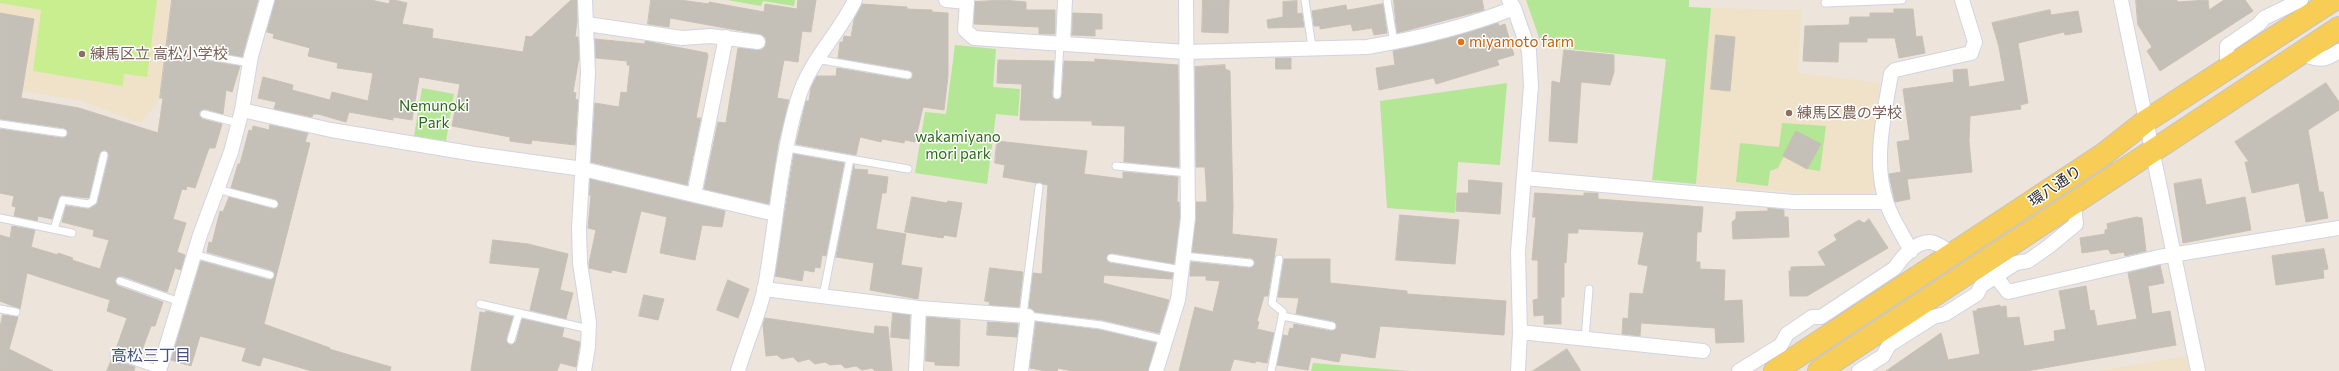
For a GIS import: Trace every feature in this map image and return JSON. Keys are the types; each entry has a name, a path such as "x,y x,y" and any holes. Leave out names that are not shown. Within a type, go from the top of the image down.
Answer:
{"main road":[{"name":"環八通り","path":"1775,371 2104,154 2146,121 2333,0"},
{"name":"環八通り","path":"1820,371 2153,153 2339,28"}],"street":[{"path":"159,371 194,254 240,117 250,63 267,0"},
{"path":"584,371 589,329 580,263 579,228 588,73 585,0"},
{"path":"738,371 764,288 775,214 798,100 816,59 848,15 855,0"},
{"path":"946,0 968,1 965,30 974,38 1186,52 1367,46 1394,43 1488,18 1511,4 1529,51 1531,86 1518,252 1520,332 1518,371"},
{"path":"1061,44 1065,0"},
{"path":"1156,371 1178,300 1188,218 1186,0"},
{"path":"1911,251 1886,202 1879,173 1883,121 1891,74 1895,70 1971,53 1975,42 1962,0"},
{"path":"2122,0 2198,371"},
{"path":"2227,69 2227,46 2259,24 2264,18 2301,0"},
{"path":"587,24 682,38 726,37 758,42"},
{"path":"694,195 726,37"},
{"path":"2301,54 2317,59 2327,59 2339,51"},
{"path":"240,117 331,130 475,154 583,169 775,214"},
{"path":"1524,178 1793,202 1886,202"},
{"path":"1859,371 1883,356 1889,345 1933,316 1945,314 1977,294 1981,286 2016,263 2028,260 2042,252 2076,224 2074,204"},
{"path":"1996,277 2008,292 2175,254 2339,228"},
{"path":"1739,371 1780,344 1787,334 1812,317 1821,316 1895,268 1902,256 1923,243 1931,242 1952,254"},
{"path":"764,288 919,308 1026,315 1022,371"},
{"path":"916,371 919,308"},
{"path":"1520,332 1703,351"}],"lane":[{"path":"1305,0 1312,47"},
{"path":"1387,0 1394,43"},
{"path":"1826,3 1902,0"},
{"path":"1057,95 1061,44"},
{"path":"193,53 250,63"},
{"path":"816,59 908,74"},
{"path":"204,114 240,117"},
{"path":"0,124 62,133"},
{"path":"788,148 908,169"},
{"path":"54,229 62,200 88,204 93,201 104,155"},
{"path":"823,296 850,159"},
{"path":"1116,166 1188,173"},
{"path":"1039,188 1026,315 1101,325 1165,340"},
{"path":"217,189 274,204"},
{"path":"0,218 72,233"},
{"path":"194,254 270,274"},
{"path":"1111,258 1183,263 1250,263"},
{"path":"1271,371 1283,310 1272,303 1279,259"},
{"path":"120,281 180,302"},
{"path":"1586,339 1589,289"},
{"path":"480,304 589,329"},
{"path":"0,309 16,312"},
{"path":"511,340 518,313"},
{"path":"1282,316 1332,326"},
{"path":"114,354 159,371"}],"shaded area":[{"name":"練馬区立 高松小学校","path":"0,0 170,0 158,102 141,123 78,100 0,87"},
{"name":"練馬区農の学校","path":"1711,8 1801,10 1798,73 1880,83 1874,143 1874,174 1877,188 1871,194 1817,194 1696,184"},
{"path":"2186,356 2189,371 2096,371"}],"green space":[{"path":"0,0 157,0 147,77 124,74 123,86 33,71 41,10 0,3"},
{"path":"727,0 795,0 794,6 763,1 761,6"},
{"path":"1526,0 1689,0 1689,7 1711,8 1696,184 1652,180 1666,59 1542,46"},
{"name":"wakamiyano mori park","path":"955,45 996,49 993,87 1020,89 1018,116 996,114 987,184 915,173 925,112 946,114"},
{"path":"1507,83 1500,165 1458,162 1455,213 1387,208 1380,101"},
{"name":"Nemunoki Park","path":"422,88 454,94 446,141 414,136"},
{"path":"1782,123 1826,126 1820,171 1807,169 1796,131 1778,168 1770,171 1768,186 1736,182 1740,143 1779,147"},
{"path":"1313,363 1410,371 1311,371"}],"building":[{"path":"172,0 258,0 242,57 194,48 188,52 192,58 240,66 232,92 226,90 223,114 205,109 199,112 202,119 222,124 215,148 209,148 195,188 187,186 186,190 182,189 173,219 186,223 177,252 185,255 181,270 175,268 167,292 122,276 115,280 118,286 163,302 155,326 151,326 139,358 116,349 127,318 107,311 110,300 27,273 20,309 0,301 0,235 10,238 12,226 35,230 31,247 58,255 58,253 73,258 72,260 100,269 109,240 93,236 94,230 62,222 66,206 88,209 97,204 109,156 106,150 99,154 89,198 61,195 52,219 38,216 37,221 14,216 16,207 12,206 14,196 0,193 0,129 62,138 68,133 64,128 0,119 0,13 34,19 21,98 79,108 158,133 163,98 160,98"},
{"path":"275,0 371,0 389,4 390,0 394,0 407,3 402,24 433,29 432,38 523,52 526,36 531,37 571,0 577,0 575,37 578,37 579,57 573,92 576,93 575,99 578,100 575,145 532,140 531,144 510,141 510,137 452,126 460,84 419,77 412,120 393,117 393,120 349,112 346,122 318,114 313,114 312,117 274,109 276,102 258,98 263,77 293,85 292,90 330,100 332,92 368,101 373,73 337,68 338,63 308,56 310,48 273,38 274,34 267,32"},
{"path":"651,0 680,0 709,4 709,2 764,12 765,4 797,9 798,0 816,0 811,32 802,31 798,62 784,60 777,98 789,100 778,144 769,204 704,189 718,122 726,123 738,48 761,50 765,47 766,38 759,34 670,18 669,27 648,24"},
{"path":"1003,0 1026,2 1026,10 1055,10 1055,34 1039,34 1039,27 974,24 975,2"},
{"path":"1203,0 1229,0 1228,33 1202,32"},
{"path":"1394,0 1482,0 1484,10 1397,33"},
{"path":"2136,0 2177,0 2177,2 2208,0 2209,10 2224,0 2245,0 2253,11 2160,71 2147,51 2152,47 2138,25"},
{"path":"1297,1 1297,14 1302,13 1304,27 1268,28 1267,20 1283,17 1283,2"},
{"path":"862,4 907,7 907,9 932,10 932,12 948,13 948,76 944,110 923,107 915,142 905,140 904,143 882,139 881,142 860,137 856,155 796,144 806,101 809,101 811,87 817,76 836,76 837,68 907,80 912,78 913,73 909,70 838,58 840,42 843,42 844,36 851,37 854,20"},
{"path":"1383,4 1387,33 1374,35 1372,28 1353,31 1351,24 1320,29 1320,26 1314,26 1312,11 1346,5 1347,10"},
{"path":"1894,9 1913,9 1916,37 1922,36 1925,53 1899,58 1895,38 1867,38 1867,42 1839,42 1838,62 1803,61 1805,26 1849,25 1850,17 1870,17 1870,13 1894,13"},
{"path":"2050,10 2051,15 2078,11 2082,32 2065,35 2064,32 2018,43 2028,103 2020,105 2021,109 1970,116 1969,141 1972,172 1907,179 1910,199 1895,202 1889,174 1901,172 1897,142 1910,140 1903,89 1954,82 1953,70 1967,69 1969,87 2005,81 1999,47 1992,23"},
{"path":"1073,13 1102,14 1102,29 1095,29 1095,36 1072,35"},
{"path":"1498,23 1499,26 1505,24 1514,55 1497,60 1499,65 1436,84 1434,78 1379,90 1376,68 1395,65 1393,51 1444,39"},
{"path":"1716,35 1735,37 1730,91 1711,89"},
{"path":"595,39 645,44 645,41 707,53 708,56 696,118 701,118 687,185 591,162 595,103 619,107 621,92 627,93 630,65 627,65 627,61 596,58"},
{"path":"1564,50 1614,55 1614,72 1610,85 1581,82 1577,143 1549,141 1552,81 1560,83"},
{"path":"1276,58 1291,58 1291,69 1276,69"},
{"path":"1095,59 1178,65 1179,167 1124,162 1125,126 1092,125 1092,121 1020,120 1022,84 997,83 998,60 1054,61 1052,95 1055,99 1059,100 1062,95 1064,61 1095,62"},
{"path":"1225,65 1225,69 1230,71 1233,208 1232,234 1277,239 1268,296 1264,296 1257,321 1259,322 1257,329 1274,333 1267,363 1256,361 1255,363 1234,359 1230,371 1179,371 1195,307 1213,312 1220,281 1206,280 1206,276 1190,276 1191,262 1249,268 1255,264 1251,258 1192,252 1196,202 1207,202 1205,167 1196,167 1195,67"},
{"path":"2326,83 2339,102 2339,110 2308,130 2319,192 2323,192 2328,218 2306,222 2299,183 2252,193 2245,162 2249,162 2235,142"},
{"path":"270,125 308,133 305,142 310,143 264,324 330,348 329,349 391,367 390,371 312,371 263,357 260,366 242,361 246,348 200,336 191,366 171,360 201,261 269,280 275,277 271,270 207,252 209,242 212,243 220,211 223,212 229,197 273,209 279,206 275,199 231,188 238,164 240,164 249,130 252,131 253,126 269,130"},
{"path":"1796,131 1821,144 1807,169 1783,156"},
{"path":"997,141 1087,151 1084,174 1123,179 1123,172 1178,177 1177,202 1179,202 1180,218 1174,264 1112,253 1106,258 1110,263 1173,273 1172,279 1104,275 1103,283 1169,300 1159,333 1102,320 1035,312 1029,308 1033,273 1042,274 1048,185 1003,177 1005,165 995,163"},
{"path":"794,154 844,163 826,256 822,255 820,268 815,267 814,272 804,270 802,281 775,276"},
{"path":"854,165 854,169 868,170 867,174 888,177 886,193 882,193 876,229 906,234 901,265 922,268 918,299 870,290 874,263 836,257"},
{"path":"590,179 725,211 722,227 702,225 695,260 660,253 667,217 641,211 626,273 612,270 611,273 589,268 596,230 588,228 591,195 589,195"},
{"path":"2201,179 2206,205 2245,197 2251,230 2183,243 2174,184"},
{"path":"1469,180 1502,183 1500,214 1456,211 1457,193 1468,193"},
{"path":"1535,193 1584,196 1584,193 1598,193 1598,199 1703,207 1701,232 1697,232 1696,262 1700,262 1700,269 1725,270 1724,301 1742,300 1744,342 1716,343 1715,328 1641,323 1640,336 1622,334 1623,318 1628,319 1630,293 1643,294 1648,266 1638,264 1644,232 1578,229 1578,233 1568,233 1566,263 1564,262 1564,297 1561,297 1561,324 1544,324 1544,315 1534,316 1533,300 1538,299 1538,260 1532,260 1536,217 1533,217"},
{"path":"912,197 947,203 948,201 962,203 956,237 944,235 943,238 905,232"},
{"path":"1768,208 1784,210 1784,217 1788,217 1789,237 1733,239 1732,222 1736,219 1736,212 1768,211"},
{"path":"1400,215 1459,220 1455,264 1396,260"},
{"path":"2137,217 2142,218 2146,251 2125,256 2124,252 2111,254 2108,249 2082,253 2080,238 2105,234 2105,230 2108,229 2107,224"},
{"path":"1869,219 1888,248 1807,296 1790,296 1789,271 1791,271 1791,267 1826,266 1818,252 1837,240 1834,235 1859,220 1864,223"},
{"path":"493,240 528,244 568,254 560,290 573,293 566,319 530,310 540,268 490,263"},
{"path":"2324,249 2328,269 2323,270 2324,278 2276,285 2272,256"},
{"path":"1284,259 1330,259 1330,283 1407,291 1407,294 1506,301 1504,335 1380,326 1375,358 1341,353 1339,362 1311,357 1308,370 1277,365 1283,335 1288,336 1290,328 1293,329 1294,324 1331,331 1337,327 1333,321 1296,314 1299,298 1278,297"},
{"path":"2160,265 2164,283 2148,286 2152,314 2170,311 2176,345 2026,371 1886,371 1941,333 1948,360 1980,354 1973,311 1977,311 1977,309 2000,305 2000,307 2006,306 2007,318 2019,317 2024,346 2055,341 2054,331 2066,329 2059,291 2086,286 2090,311 2094,310 2097,326 2137,319 2128,273"},
{"path":"990,268 1023,272 1019,307 989,305 990,302 985,301"},
{"path":"728,280 749,289 738,318 717,310"},
{"path":"644,295 664,299 658,320 639,316"},
{"path":"486,311 513,317 506,339 510,345 516,342 522,319 564,328 562,337 580,342 576,367 560,363 557,371 471,371 480,312 486,313"},
{"path":"893,313 910,315 909,339 891,337"},
{"path":"3,315 18,317 9,349 53,371 0,371 0,327"},
{"path":"927,317 960,320 959,366 935,365 935,362 926,361"},
{"path":"765,318 874,334 875,326 888,327 892,371 875,371 872,368 862,370 856,366 845,368 841,364 830,365 825,362 815,364 809,359 798,362 793,357 782,359 777,355 766,356 763,325"},
{"path":"988,322 1018,324 1017,337 987,335"},
{"path":"1036,322 1100,330 1156,343 1148,371 1072,371 1058,368 1057,371 1046,371 1030,368"},
{"path":"1567,349 1581,371 1533,371"},
{"path":"112,359 135,367 134,371 107,371"}],"place":[{"name":"miyamoto farm","path":"1461,42"},
{"name":"練馬区立 高松小学校","path":"82,54"},
{"name":"練馬区農の学校","path":"1789,113"}],"district":[{"name":"高松三丁目","path":"151,356"}]}
